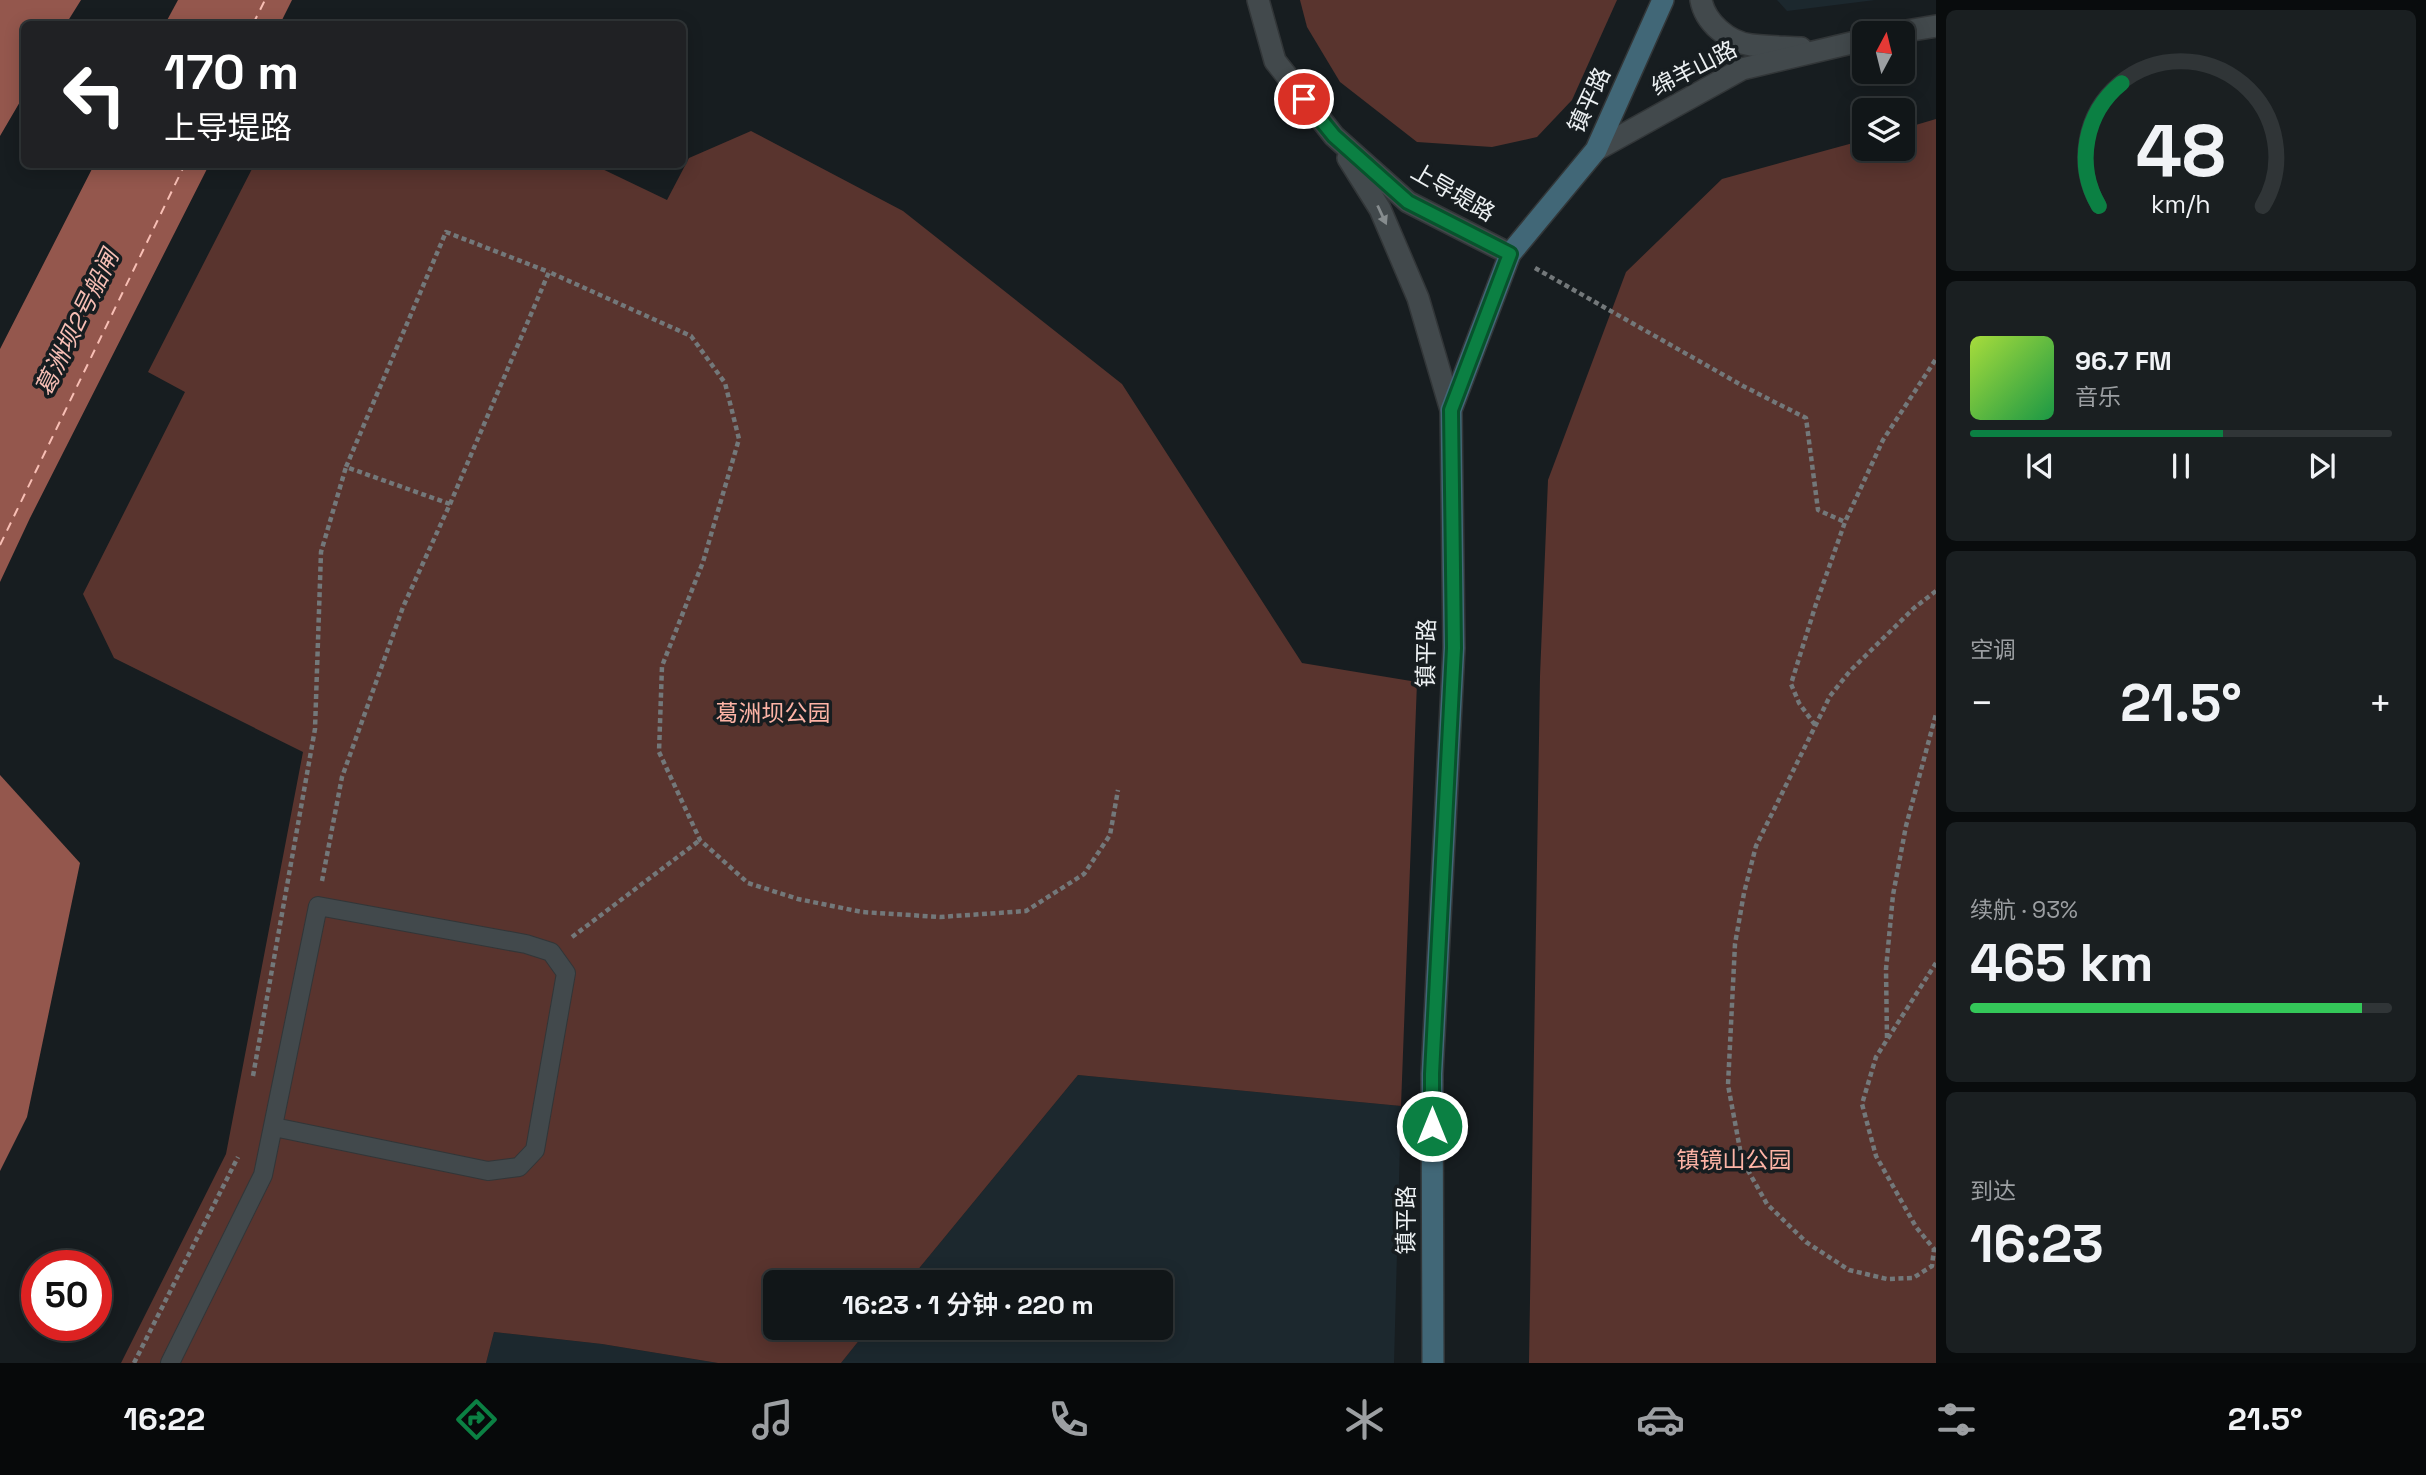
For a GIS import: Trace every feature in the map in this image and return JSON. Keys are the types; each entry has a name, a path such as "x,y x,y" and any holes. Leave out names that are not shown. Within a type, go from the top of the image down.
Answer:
{"main road":[{"name":"镇平路","path":"1433,1363 1432,1074 1454,648 1451,410 1510,254 1596,150 1662,0"}],"street":[{"name":"上导堤路","path":"1258,0 1275,61 1334,136 1408,202 1510,254"},
{"path":"1701,0 1703,13 1718,30 1748,45 1828,49"},
{"path":"1915,30 1936,26"},
{"name":"绵羊山路","path":"1596,150 1742,69 1852,43"},
{"path":"1334,136 1380,209 1418,299 1451,410"}],"lane":[{"path":"170,1363 263,1175 318,906 526,944 551,952 566,973 535,1150 519,1167 488,1171 274,1127"}],"path":[{"path":"251,1086 315,729 321,552 346,467 446,232 549,272 691,336 725,383 739,439 703,562 662,666 659,752 700,841 748,883 798,898 862,912 927,916 1026,911 1084,874 1110,835 1118,790"},
{"path":"1510,254 1743,386 1806,418 1818,510 1846,523"},
{"path":"318,906 342,777 403,607 549,272"},
{"path":"1815,725 1799,704 1791,684 1816,604 1846,523 1883,440 1936,359"},
{"path":"346,467 450,504"},
{"path":"1936,591 1914,608 1850,671 1830,696 1756,846 1735,944 1728,1084 1742,1160 1767,1204 1806,1242 1849,1270 1887,1279 1913,1278 1931,1266 1934,1249 1916,1227 1876,1156 1862,1104 1876,1057 1936,963"},
{"path":"1887,1039 1886,969 1892,895 1906,826 1936,714"},
{"path":"551,952 700,841"},
{"path":"134,1363 239,1154"}],"shaded area":[{"path":"1777,0 1875,0 1787,11"},
{"path":"1078,1075 1401,1106 1394,1363 841,1363 859,1340 1173,1340 1173,1270 918,1270"},
{"path":"494,1332 602,1344 718,1363 486,1363"}],"green space":[{"path":"1300,0 1617,0 1572,100 1537,137 1492,147 1417,142 1340,82 1307,27"},
{"name":"镇镜山公园","path":"1936,119 1936,1363 1529,1363 1540,676 1548,480 1626,272 1722,179 1852,143 1852,161 1915,161 1915,125"},
{"name":"葛洲坝公园","path":"751,131 903,211 1122,384 1302,663 1417,682 1401,1106 1078,1075 918,1270 763,1270 763,1340 859,1340 841,1363 718,1363 602,1344 494,1332 486,1363 121,1363 226,1154 303,752 114,658 83,594 185,392 148,372 252,168 600,168 667,200 689,158"}],"water":[{"path":"0,0 81,0 68,21 21,21 21,100 0,136"},
{"path":"178,0 292,0 282,21 167,21"},
{"name":"葛洲坝2号船闸","path":"92,168 207,168 0,582 0,349"},
{"path":"0,775 80,863 27,1117 0,1171"}],"ferry route":[{"path":"254,21 265,0"},
{"path":"0,545 183,168"}],"route":[{"path":"1304,99 1334,136 1408,202 1510,254 1451,410 1454,648 1432,1074 1432,1126"}]}
